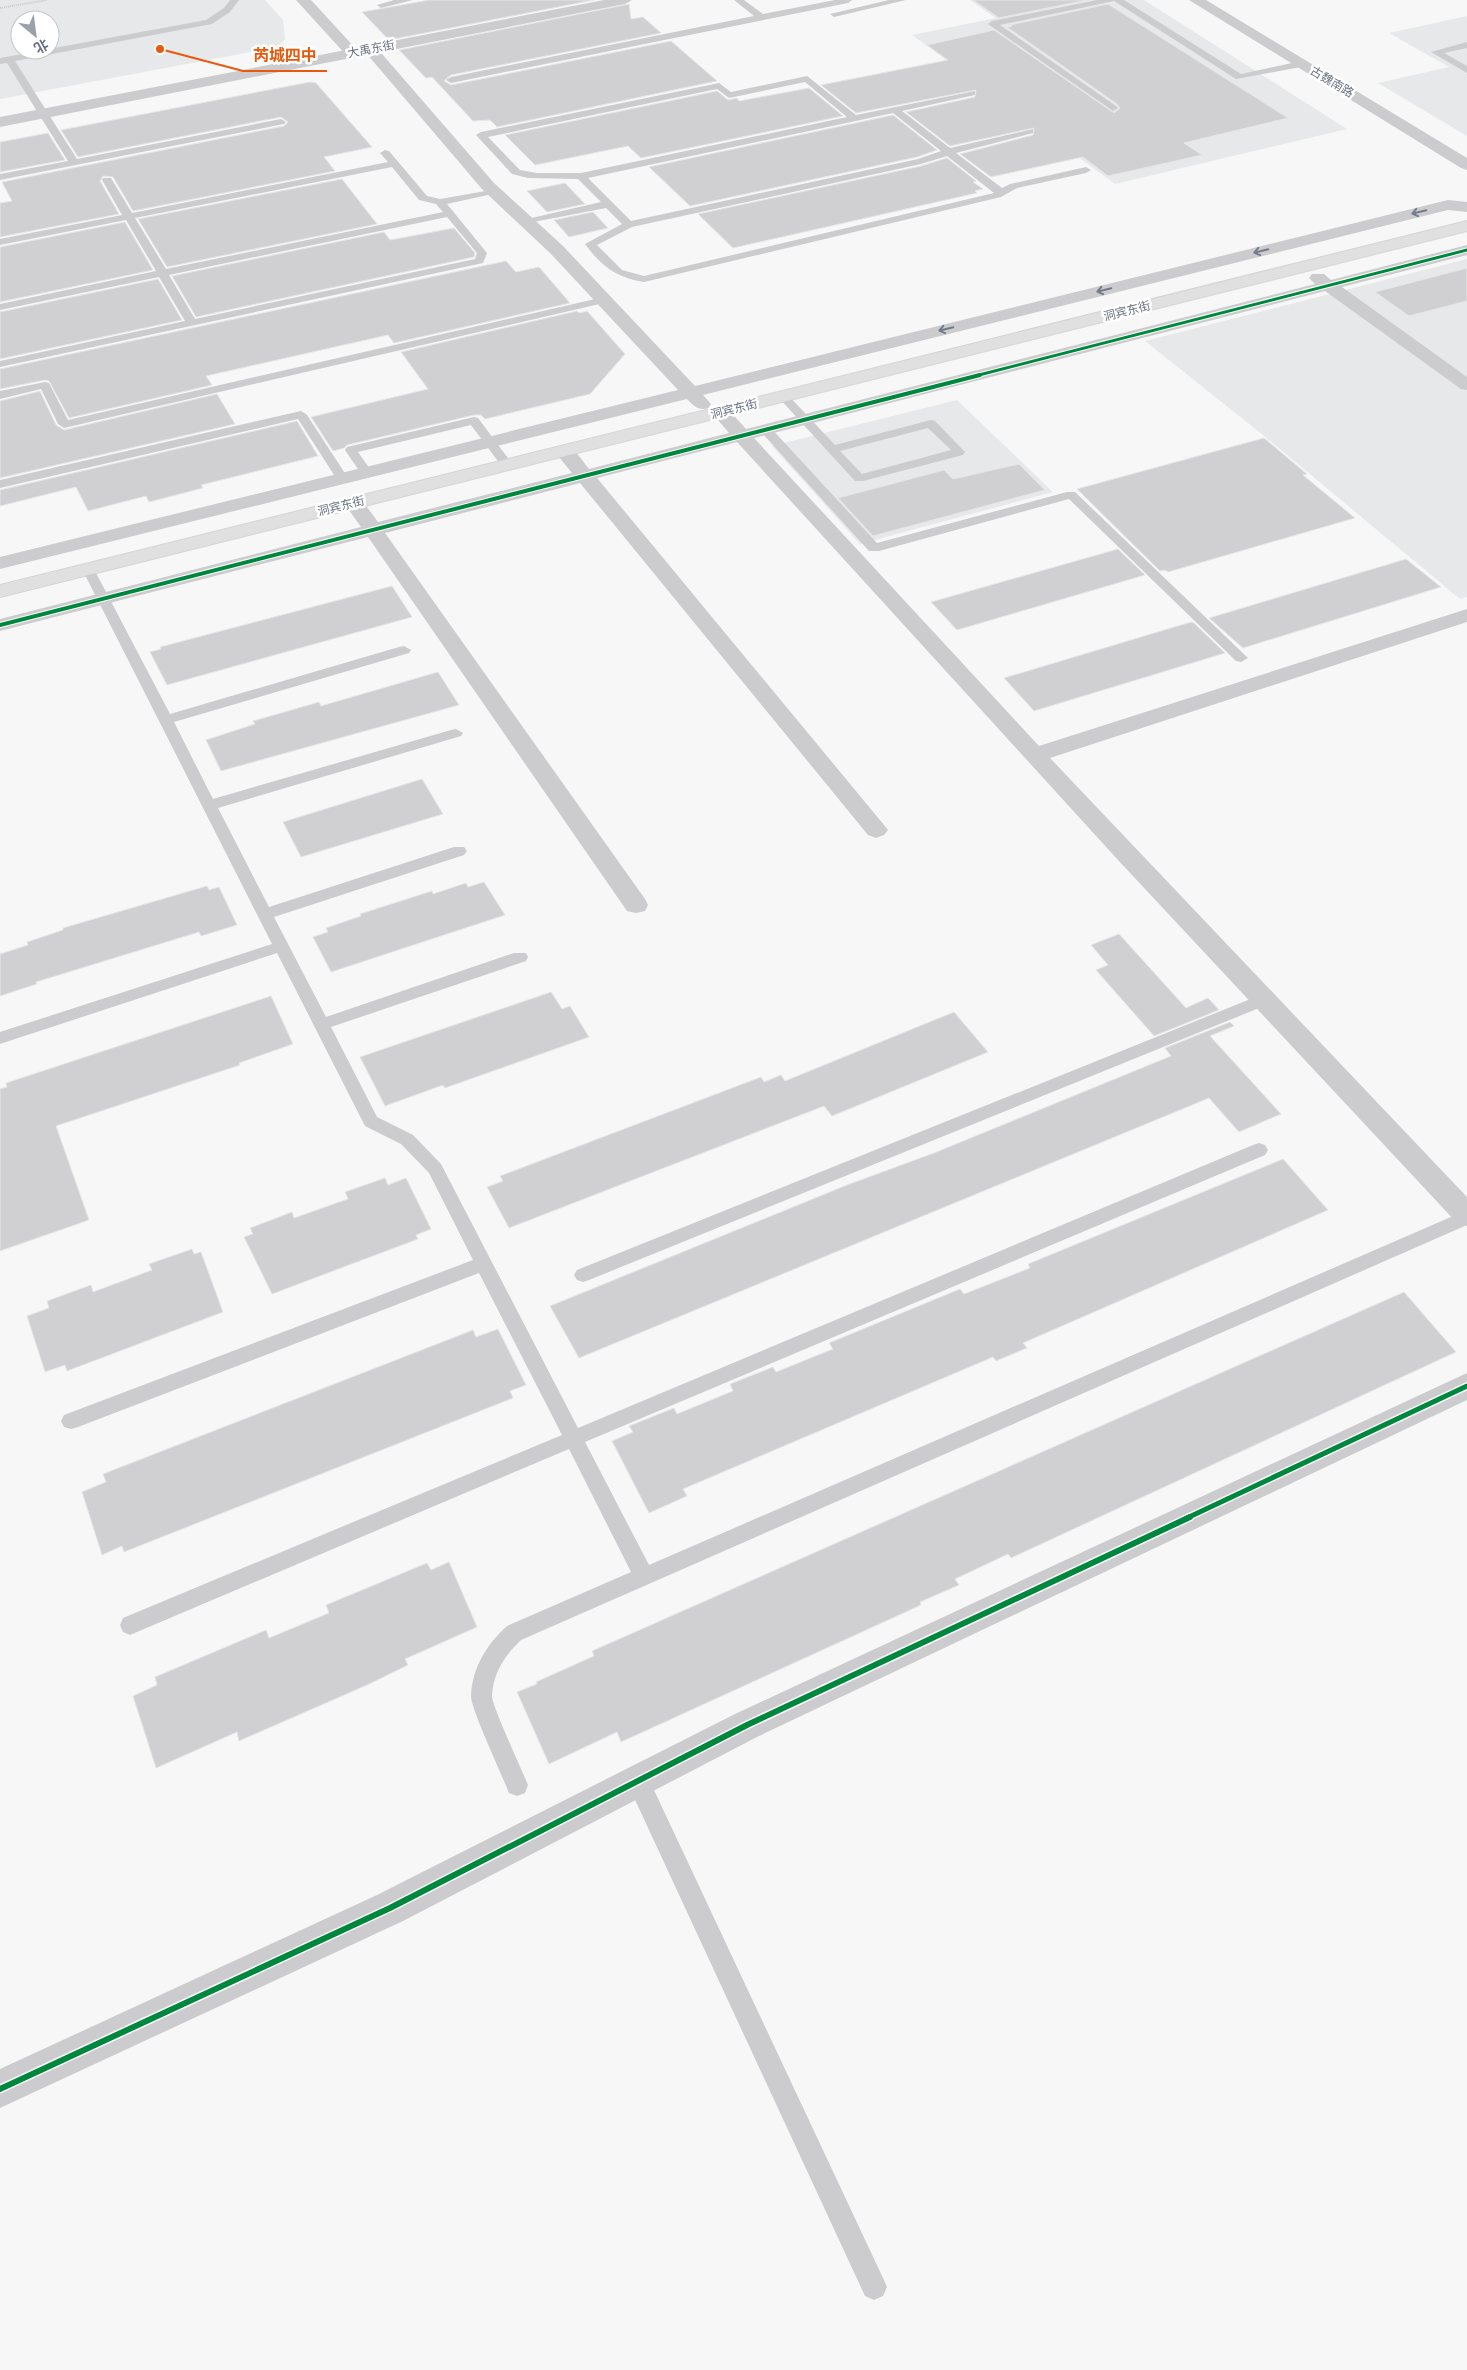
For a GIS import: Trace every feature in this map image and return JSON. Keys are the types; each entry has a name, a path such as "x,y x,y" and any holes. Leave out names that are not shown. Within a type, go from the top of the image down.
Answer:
{"main road":[{"name":"洞宾东街","path":"0,591 1467,226"}],"street":[{"path":"303,0 352,53"},
{"name":"大禹东街","path":"0,122 625,0"},
{"name":"古魏南路","path":"1196,0 1467,165"},
{"path":"371,50 493,191 557,250 690,392 741,436 1263,1000 1467,1216"},
{"path":"0,563 1448,205 1467,207"},
{"path":"0,625 1467,250"},
{"path":"1303,268 1467,385"},
{"path":"564,451 876,830"},
{"path":"354,503 636,905"},
{"path":"1035,755 1467,615"},
{"path":"0,2089 390,1908 747,1725 1467,1386"}],"lane":[{"path":"75,163 4,60 209,22 227,10 235,0"},
{"path":"381,5 410,0"},
{"path":"738,0 761,18"},
{"path":"451,80 848,0"},
{"path":"827,15 902,0"},
{"path":"1110,0 992,24 1113,108"},
{"path":"1118,0 1239,77 1301,64"},
{"path":"1467,45 1436,52 1467,70"},
{"path":"854,118 807,79 728,95 719,86 481,135 516,172 536,176 558,174 581,176 972,93"},
{"path":"894,109 1001,193"},
{"path":"0,177 281,122"},
{"path":"1030,131 911,163 629,225 590,244 617,273 629,278 644,279 1001,193 1014,186 1086,170"},
{"path":"384,153 423,198 440,202 493,191"},
{"path":"0,242 394,164"},
{"path":"581,176 629,225"},
{"path":"107,180 192,323"},
{"path":"0,364 479,261 482,253 440,202"},
{"path":"527,222 608,204"},
{"path":"0,307 449,214"},
{"path":"0,395 45,385 64,424 604,300"},
{"path":"783,396 805,420 832,449 859,478 959,452 931,424 832,449"},
{"path":"0,484 301,415 342,478"},
{"path":"366,472 351,450 474,420 507,465"},
{"path":"766,430 874,548 1071,495 1242,658"},
{"path":"88,569 372,1121 398,1132 418,1148 435,1169 644,1576"},
{"path":"166,720 404,650"},
{"path":"210,805 456,733"},
{"path":"266,914 459,851"},
{"path":"0,1038 282,946"},
{"path":"322,1024 520,956"},
{"path":"583,1275 1263,1000"},
{"path":"130,1625 1259,1150"},
{"path":"517,1785 481,1698 486,1669 493,1656 514,1633 1467,1216"},
{"path":"71,1421 483,1264"},
{"path":"638,1781 874,2286"}],"path":[{"path":"0,8 47,0"}],"shaded area":[{"path":"0,0 265,0 283,20 285,39 278,47 0,99"},
{"path":"970,0 1144,0 1347,129 1115,184 912,35 996,18"},
{"path":"1467,16 1467,136 1378,83 1449,67 1389,33"},
{"path":"1467,259 1467,597 1460,599 1263,435 1145,341"},
{"path":"957,400 1053,492 860,544 772,446"}],"building":[{"path":"429,0 594,0 389,40 362,12"},
{"path":"973,0 1087,0 999,18"},
{"path":"629,4 631,19 643,17 661,33 451,75 444,81 451,85 671,41 717,81 497,127 490,120 473,121 432,77 426,78 399,50"},
{"path":"1108,4 1288,118 1184,143 1202,155 1108,176 1083,157 991,177 960,154 1033,135 1034,128 950,146 906,112 975,97 976,90 856,113 821,85 948,60 927,45 994,30 1114,113 1120,108 1117,104 1007,27"},
{"path":"310,82 316,83 372,147 324,157 335,171 133,211 113,177 103,176 100,181 119,214 0,237 0,203 12,201 2,182 284,126 288,122 281,117 78,157 61,130"},
{"path":"809,88 843,116 641,158 628,146 535,165 505,135 717,91 728,100 737,98 739,101"},
{"path":"893,115 937,150 917,157 690,206 649,167"},
{"path":"48,133 65,160 0,172 0,142"},
{"path":"947,158 983,189 975,191 977,193 733,248 698,214 921,166"},
{"path":"342,179 377,224 167,267 138,219"},
{"path":"565,183 585,204 547,212 527,191"},
{"path":"593,212 608,228 569,237 554,220"},
{"path":"125,222 153,270 0,302 0,247"},
{"path":"454,228 475,253 474,257 196,317 172,276 384,232 390,240"},
{"path":"506,261 516,272 539,267 570,303 394,343 388,335 206,376 212,385 69,418 49,381 45,380 0,389 0,369"},
{"path":"1467,268 1467,301 1409,316 1375,292"},
{"path":"158,279 182,320 0,359 0,312"},
{"path":"577,311 579,313 587,311 625,354 590,394 485,419 481,415 474,415 347,445 344,448 333,451 311,417 428,389 401,352"},
{"path":"40,391 56,425 64,430 217,394 235,424 0,478 0,401"},
{"path":"297,421 318,456 201,485 203,488 149,502 146,496 88,511 76,487 0,506 0,490"},
{"path":"1264,438 1307,474 1303,475 1355,518 1168,572 1165,570 1160,571 1077,489"},
{"path":"1019,464 1045,490 873,536 838,498 944,470 953,479"},
{"path":"1118,549 1145,575 957,630 931,602"},
{"path":"1406,559 1441,587 1243,648 1209,618"},
{"path":"392,586 412,617 167,685 150,652 161,649 160,647"},
{"path":"1191,622 1225,653 1034,711 1004,678"},
{"path":"438,672 459,705 221,771 206,740 255,724 253,721 319,702 321,706"},
{"path":"422,779 443,814 301,857 283,822"},
{"path":"484,882 505,915 331,972 313,937 328,932 326,928 361,916 360,914 432,891 433,894 466,883 468,887"},
{"path":"207,886 209,890 219,887 237,925 201,936 199,932 36,982 37,984 0,996 0,954 28,945 27,942 63,930 63,928"},
{"path":"1119,934 1186,1008 1208,998 1219,1010 1154,1036 1096,970 1108,965 1091,945"},
{"path":"551,992 562,1009 570,1006 589,1037 445,1088 443,1085 385,1106 360,1057"},
{"path":"271,996 293,1044 239,1063 240,1065 56,1126 89,1220 0,1251 0,1089 7,1087 6,1083"},
{"path":"954,1012 988,1052 832,1116 824,1106 509,1228 487,1187 503,1181 500,1176 761,1077 764,1082 781,1075 785,1081"},
{"path":"1230,1022 1234,1026 1210,1036 1281,1114 1239,1132 1209,1098 579,1358 550,1306 1171,1056 1165,1048"},
{"path":"1283,1159 1328,1210 1023,1343 1027,1348 996,1361 993,1357 683,1489 687,1496 649,1513 612,1441 633,1432 629,1426 674,1408 677,1414 733,1391 730,1384 773,1367 776,1372 833,1349 829,1343 960,1289 964,1294 1030,1268 1028,1264"},
{"path":"385,1178 388,1185 406,1178 431,1229 416,1235 418,1239 272,1294 244,1237 253,1234 250,1228 292,1212 294,1218 348,1199 345,1192"},
{"path":"192,1249 194,1254 201,1252 223,1312 67,1371 65,1365 45,1372 27,1316 49,1308 47,1301 91,1285 93,1292 152,1270 149,1264"},
{"path":"1404,1292 1456,1352 1011,1558 1008,1554 955,1579 959,1585 920,1602 921,1605 621,1742 617,1732 549,1764 517,1692 594,1656 592,1651"},
{"path":"498,1329 526,1385 510,1391 513,1398 124,1552 122,1546 102,1555 82,1492 106,1482 103,1474 473,1330 476,1337"},
{"path":"449,1562 477,1627 405,1659 408,1665 367,1685 239,1741 237,1732 156,1768 133,1696 157,1685 155,1677 266,1630 269,1638 329,1613 326,1605 427,1563 431,1570"}],"cycle path":[{"path":"0,625 1467,250"},
{"path":"0,2089 390,1908 747,1725 1467,1386"}],"place":[{"name":"芮城四中","path":"160,49"}]}
